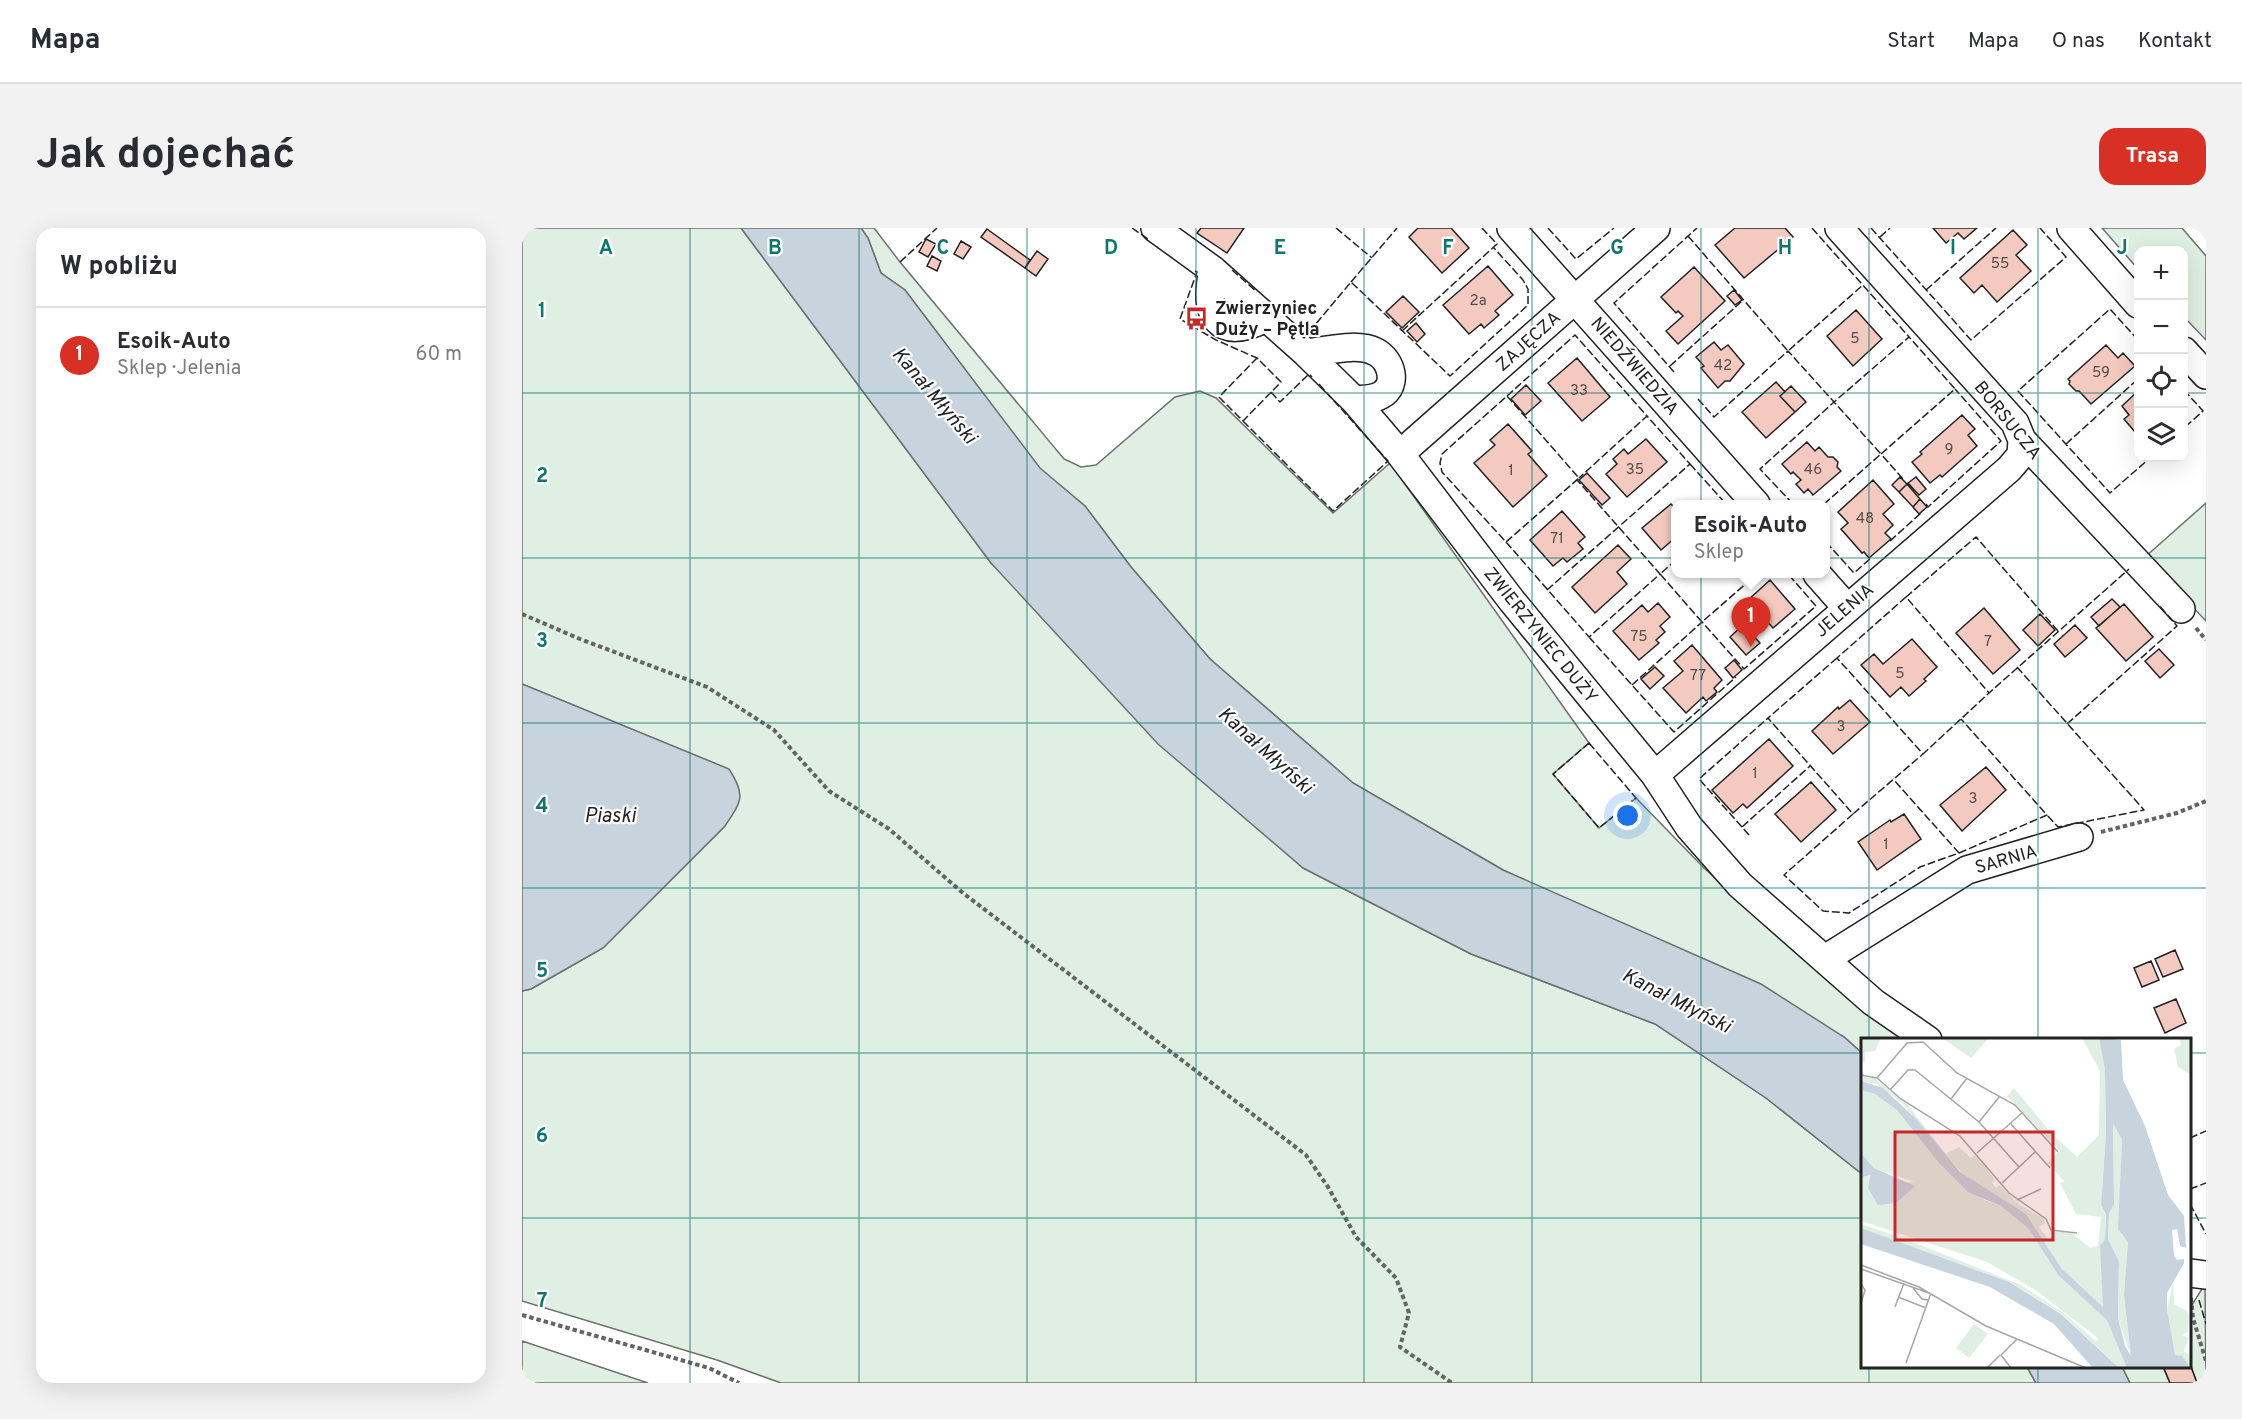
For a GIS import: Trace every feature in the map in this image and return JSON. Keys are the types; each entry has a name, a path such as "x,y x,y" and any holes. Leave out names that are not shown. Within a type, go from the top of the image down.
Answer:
{"street":[{"name":"ZWIERZYNIEC DUŻY","path":"1155,228 1213,270 1306,353 1354,400 1400,454 1512,601 1655,776 1689,827 1740,885 1873,1002 1925,1038"},
{"name":"NIEDŹWIEDZIA","path":"1511,228 1752,500"},
{"name":"ZAJĘCZA","path":"1400,454 1656,228"},
{"name":"BORSUCZA","path":"1839,228 2015,423 2022,440 2181,609"},
{"path":"2071,228 2135,300"},
{"path":"1306,353 1355,347 1375,351 1386,359 1392,371 1391,384 1384,393 1372,399 1354,400"},
{"path":"2187,354 2206,375"},
{"name":"JELENIA","path":"1655,776 2009,469 2021,455 2022,440"},
{"path":"1821,578 1847,608"},
{"name":"SARNIA","path":"1825,959 1967,870 2079,837"},
{"path":"2191,1273 2206,1275"}],"path":[{"path":"522,614 707,687 774,730 829,791 889,829 963,893 1306,1155 1328,1186 1356,1237 1396,1278 1409,1313 1400,1347 1452,1383"},
{"path":"2079,837 2178,813 2206,801"},
{"path":"2191,1299 2193,1318 2206,1361"},
{"path":"522,1315 709,1368 738,1383"}],"green space":[{"path":"522,228 741,228 991,563 1303,868 1471,954 1655,1024 1766,1098 1861,1173 1861,1368 2028,1368 2036,1383 781,1383 717,1360 522,1301 522,991 531,989 603,948 725,826 728,769 522,684"},
{"path":"861,228 874,228 1064,459 1081,467 1096,465 1175,397 1200,391 1216,398 1333,513 1390,463 1589,743 1553,774 1599,828 1636,798 1704,868 1860,1008 1909,1038 1861,1038 1861,1052 1844,1037 1503,870 1353,783 1210,659 1131,567 1085,506 1040,469 905,290 881,273 868,238"},
{"path":"2102,228 2182,228 2206,256 2206,340 2188,321 2188,246 2134,246 2134,264"},
{"path":"2206,503 2206,621 2145,557"},
{"path":"2205,1284 2206,1383 2197,1383 2191,1367 2191,1306"},
{"path":"522,1341 648,1383 522,1383"},
{"path":"2122,1368 2163,1368 2170,1383 2130,1383"}],"water":[{"name":"Kanał Młyński","path":"741,228 861,228 868,238 881,273 905,290 1040,468 1085,506 1131,567 1210,659 1353,783 1503,870 1761,984 1844,1037 1861,1052 1861,1173 1766,1098 1655,1024 1471,954 1303,868 1158,744 991,563"},
{"name":"Piaski","path":"522,684 729,769 738,785 740,798 725,826 603,948 531,989 522,991"},
{"path":"2028,1368 2122,1368 2130,1383 2036,1383"}],"building":[{"path":"1201,228 1244,228 1227,253 1197,233"},
{"path":"1418,228 1451,228 1469,248 1442,273 1409,237"},
{"path":"1735,228 1785,228 1793,237 1744,278 1715,245"},
{"path":"1933,228 1977,228 1964,239 1958,233 1946,243"},
{"path":"987,229 1030,260 1025,268 981,237"},
{"path":"2013,230 2027,245 2016,255 2031,271 1997,302 1982,285 1974,293 1960,278"},
{"path":"926,239 936,244 928,257 919,252"},
{"path":"961,241 971,247 963,259 954,254"},
{"path":"1037,251 1048,259 1036,276 1025,268"},
{"path":"932,256 941,261 937,271 927,266"},
{"path":"1488,266 1513,295 1495,311 1499,315 1484,328 1481,324 1469,334 1443,305"},
{"path":"1694,267 1725,301 1678,344 1666,331 1683,316 1678,311 1676,313 1661,297"},
{"path":"1734,290 1742,300 1735,305 1727,296"},
{"path":"1403,296 1419,312 1402,328 1386,312"},
{"path":"1856,310 1882,339 1853,366 1827,336"},
{"path":"1416,323 1425,334 1417,342 1407,331"},
{"path":"1714,342 1721,350 1728,345 1744,364 1730,381 1725,381 1718,388 1701,368 1704,366 1696,357"},
{"path":"2106,345 2118,358 2123,353 2134,365 2091,404 2069,384 2068,379"},
{"path":"1577,358 1610,397 1582,421 1548,383"},
{"path":"1776,382 1785,392 1780,396 1795,412 1766,438 1742,412"},
{"path":"1526,385 1541,401 1525,415 1511,399"},
{"path":"1791,386 1806,402 1795,412 1780,396"},
{"path":"2134,395 2134,431 2124,419 2129,415 2122,406"},
{"path":"1962,415 1975,429 1968,435 1977,446 1942,477 1940,475 1930,483 1912,462 1922,454 1920,452"},
{"path":"1508,424 1532,451 1528,454 1547,476 1513,507 1474,463 1495,445 1490,440"},
{"path":"1646,439 1667,462 1627,497 1606,474 1617,464 1613,459 1624,449 1628,454"},
{"path":"1807,442 1815,451 1819,447 1828,457 1833,457 1838,462 1837,467 1841,471 1813,495 1808,489 1804,493 1796,484 1801,480 1793,472 1791,474 1782,464"},
{"path":"1587,473 1610,498 1602,505 1579,480"},
{"path":"1900,477 1907,484 1899,492 1892,485"},
{"path":"1916,477 1926,489 1919,495 1908,483"},
{"path":"1873,480 1894,504 1883,514 1893,525 1885,533 1891,539 1869,558 1841,529 1848,523 1838,512"},
{"path":"1907,484 1920,499 1913,507 1899,492"},
{"path":"1920,499 1927,507 1919,514 1913,507"},
{"path":"1671,504 1671,541 1661,550 1642,528"},
{"path":"1562,511 1585,537 1578,543 1583,549 1567,562 1563,558 1553,566 1530,540"},
{"path":"1618,545 1631,559 1617,572 1627,584 1595,613 1572,587"},
{"path":"1770,580 1795,609 1773,628 1748,600"},
{"path":"2112,599 2120,607 2099,626 2091,617"},
{"path":"1658,603 1670,617 1660,626 1665,632 1656,640 1659,643 1639,660 1613,631 1642,605 1648,612"},
{"path":"2124,604 2153,637 2126,661 2096,628"},
{"path":"1984,608 2020,650 1993,674 1956,633"},
{"path":"2040,614 2055,630 2038,646 2023,630"},
{"path":"1743,625 1760,643 1746,655 1730,637"},
{"path":"2075,625 2087,638 2065,657 2054,644"},
{"path":"1912,639 1937,667 1924,679 1926,681 1909,696 1901,687 1890,697 1861,665 1874,654 1883,664"},
{"path":"1692,645 1722,680 1714,688 1717,692 1706,701 1703,697 1686,713 1663,688 1683,671 1674,661"},
{"path":"2159,649 2174,665 2160,678 2145,661"},
{"path":"1734,660 1742,670 1733,678 1725,668"},
{"path":"1655,667 1664,676 1650,689 1641,679"},
{"path":"1850,700 1870,722 1833,754 1812,731 1838,707 1839,709"},
{"path":"1769,739 1793,766 1747,808 1743,804 1733,813 1712,790"},
{"path":"1986,767 2006,790 1962,831 1940,805"},
{"path":"1811,782 1836,810 1801,842 1775,814"},
{"path":"1904,814 1921,839 1877,870 1858,842 1890,820 1891,822"},
{"path":"2175,950 2183,969 2163,977 2155,959"},
{"path":"2151,961 2159,980 2142,987 2134,968"},
{"path":"2176,999 2186,1023 2165,1033 2154,1008"},
{"path":"2191,1367 2197,1383 2170,1383 2164,1368"}],"fence":[{"path":"900,262 937,228"},
{"path":"1132,228 1148,239"},
{"path":"1336,228 1372,258"},
{"path":"1351,282 1397,228"},
{"path":"1402,331 1497,244 1482,228"},
{"path":"1548,228 1576,259 1614,228"},
{"path":"1674,372 1614,303 1697,228"},
{"path":"1812,228 1909,337"},
{"path":"1871,228 1971,340 2066,257 2040,228"},
{"path":"1880,237 1890,228"},
{"path":"1926,290 1996,228"},
{"path":"1688,236 1788,351 1863,285"},
{"path":"1302,336 1304,338 1351,282 1450,376 1528,305 1528,289 1523,280 1493,247"},
{"path":"1232,270 1257,292"},
{"path":"1195,271 1197,272 1180,319 1216,340 1257,358 1281,382 1243,421 1219,397 1257,358"},
{"path":"1670,366 1741,302"},
{"path":"2134,336 2110,309 2018,391 2110,493 2145,462"},
{"path":"1507,396 1575,335 1647,416 1579,478"},
{"path":"1698,399 1714,417 1788,351 1834,402 1909,337 1955,389 1881,454 1904,480"},
{"path":"1271,392 1280,402 1309,374 1312,377"},
{"path":"1243,421 1333,511 1388,461 1318,383"},
{"path":"2066,444 2134,383"},
{"path":"1926,504 1928,507 2001,441 1955,389"},
{"path":"2188,394 2203,411 2188,424"},
{"path":"1507,396 1579,478 1506,542 1442,472 1440,463 1442,454 1507,396"},
{"path":"1789,500 1760,469 1834,402 1881,454 1829,500"},
{"path":"1547,590 1690,464 1647,416"},
{"path":"1690,464 1722,500"},
{"path":"1506,542 1589,637 1660,574 1577,480"},
{"path":"1890,541 1921,513"},
{"path":"2058,631 1976,537 1906,597 1989,693 2129,569"},
{"path":"1830,546 1854,573 1872,557"},
{"path":"1671,564 1660,574 1702,622 1752,578"},
{"path":"1632,685 1702,622 1744,669 1816,606 1792,578"},
{"path":"1906,597 1837,658 1923,754 1989,693"},
{"path":"2067,724 2177,626 2158,604"},
{"path":"1589,637 1674,732 1736,677"},
{"path":"1837,658 1768,718 1853,814 1923,754"},
{"path":"2017,667 2144,810 2058,827 2047,815"},
{"path":"1742,827 1699,779 1768,718"},
{"path":"1959,853 2047,815 1961,719"},
{"path":"1589,743 1636,798 1599,828 1553,774 1589,743"},
{"path":"1749,835 1742,827 1810,766"},
{"path":"1853,814 1784,875 1823,911 1849,913 1920,867 1959,853 1893,779"},
{"path":"2191,1138 2206,1131"},
{"path":"2191,1189 2206,1183"},
{"path":"2191,1206 2206,1234"},
{"path":"2199,1300 2206,1324"}],"place":[{"name":"Zwierzyniec Duży – Pętla","path":"1197,318"},
{"name":"Esoik-Auto","path":"1751,647"}]}
